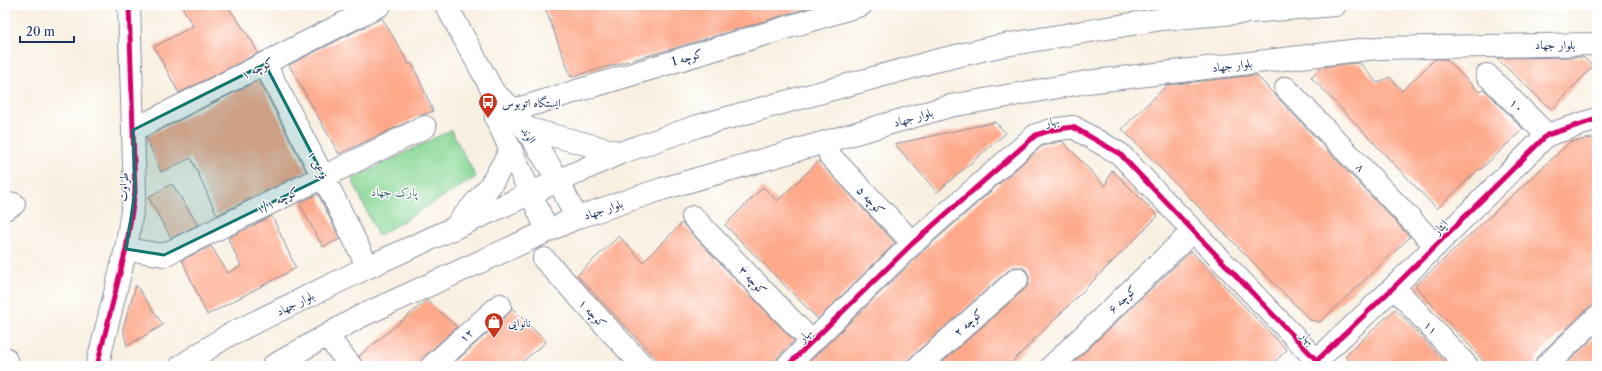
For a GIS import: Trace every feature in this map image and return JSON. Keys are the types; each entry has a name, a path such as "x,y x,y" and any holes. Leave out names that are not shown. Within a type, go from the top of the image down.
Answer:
{"street":[{"name":"طراوت","path":"97,366 126,249 134,192 129,5"},
{"name":"کوچه ۱","path":"133,130 380,5"},
{"name":"کوچه 1","path":"514,110 861,5"},
{"name":"بلوار جهاد","path":"181,366 226,336 368,267 620,153 698,126 935,61 999,46 1162,19 1335,5"},
{"name":"الوند","path":"453,6 494,94 496,118 547,230"},
{"name":"بلوار جهاد","path":"273,366 360,317 576,218 662,189 950,106 1087,82 1377,48 1597,44"},
{"name":"فرعی ۱","path":"265,64 324,177 368,267"},
{"name":"۱۰","path":"1487,75 1548,135"},
{"name":"۸","path":"1286,88 1436,246"},
{"name":"الوند","path":"494,94 514,110 559,181 576,218"},
{"name":"ایثار","path":"1317,364 1548,135 1595,119"},
{"name":"کوچه ۱/۱","path":"126,249 164,255 425,127"},
{"name":"بهار","path":"787,366 913,243 1036,136 1052,130 1073,127 1120,154 1317,364"},
{"path":"525,128 620,153"},
{"path":"453,229 490,186 511,150"},
{"name":"کوچه ۵","path":"830,156 913,243"},
{"name":"کوچه ۳","path":"693,217 812,342"},
{"name":"کوچه ۶","path":"1052,366 1193,231"},
{"name":"کوچه ۱","path":"544,259 643,366"},
{"name":"کوچه ۲","path":"919,366 1017,279"},
{"name":"۱۱","path":"1394,287 1467,366"},
{"name":"۱۲","path":"432,366 500,305"},
{"path":"1546,366 1597,317"},
{"path":"327,336 350,366"},
{"path":"5,358 8,366"}],"highlighted area":[{"path":"265,64 324,177 164,255 126,249 135,192 133,130"}],"green space":[{"name":"پارک جهاد","path":"451,130 476,177 378,236 352,179"}],"building":[{"path":"181,5 227,5 252,41 258,53 179,93 154,47 193,26"},
{"path":"544,5 814,6 675,48 571,77"},
{"path":"382,18 409,64 412,63 433,111 339,154 289,65"},
{"path":"1583,57 1593,66 1552,110 1496,58"},
{"path":"1435,59 1446,59 1479,92 1485,90 1523,129 1437,209 1311,77 1321,67 1354,63 1361,64 1377,83 1390,77 1402,91"},
{"path":"1256,75 1410,237 1320,322 1310,320 1122,129 1167,85"},
{"path":"259,80 306,171 217,215 191,158 161,172 146,137"},
{"path":"995,122 1006,133 937,192 895,144"},
{"path":"1597,137 1597,305 1588,308 1537,357 1534,366 1488,366 1415,286 1570,142"},
{"path":"1062,141 1105,186 1112,170 1158,216 1008,366 938,366 1026,288 1029,283 1029,276 1026,270 1021,267 1014,267 1009,270 911,357 907,362 907,366 805,366 922,252 1042,146"},
{"path":"819,161 895,243 818,319 725,225 763,187 777,201"},
{"path":"172,184 198,225 171,238 148,197"},
{"path":"318,194 340,239 323,247 299,203"},
{"path":"272,216 296,268 207,315 182,260 211,246 228,273 241,266 228,238"},
{"path":"682,223 794,341 778,357 775,366 663,366 577,275 619,236 643,262"},
{"path":"1191,251 1287,350 1270,366 1070,366"},
{"path":"136,285 163,325 127,346 123,328"},
{"path":"427,300 457,327 424,357 420,362 420,366 363,366 359,356"},
{"path":"512,308 546,342 517,366 451,366 508,314"},
{"path":"1395,309 1449,366 1354,366 1345,356"},
{"path":"1597,334 1597,366 1564,366"}],"cycle path":[{"path":"97,366 126,249 135,192 129,5"},
{"path":"1311,366 1394,287 1547,135 1597,119"},
{"path":"787,366 913,243 1036,135 1052,130 1073,127 1120,154 1322,366"}],"place":[{"name":"ایستگاه اتوبوس","path":"488,119"},
{"name":"نانوایی","path":"494,339"}]}
